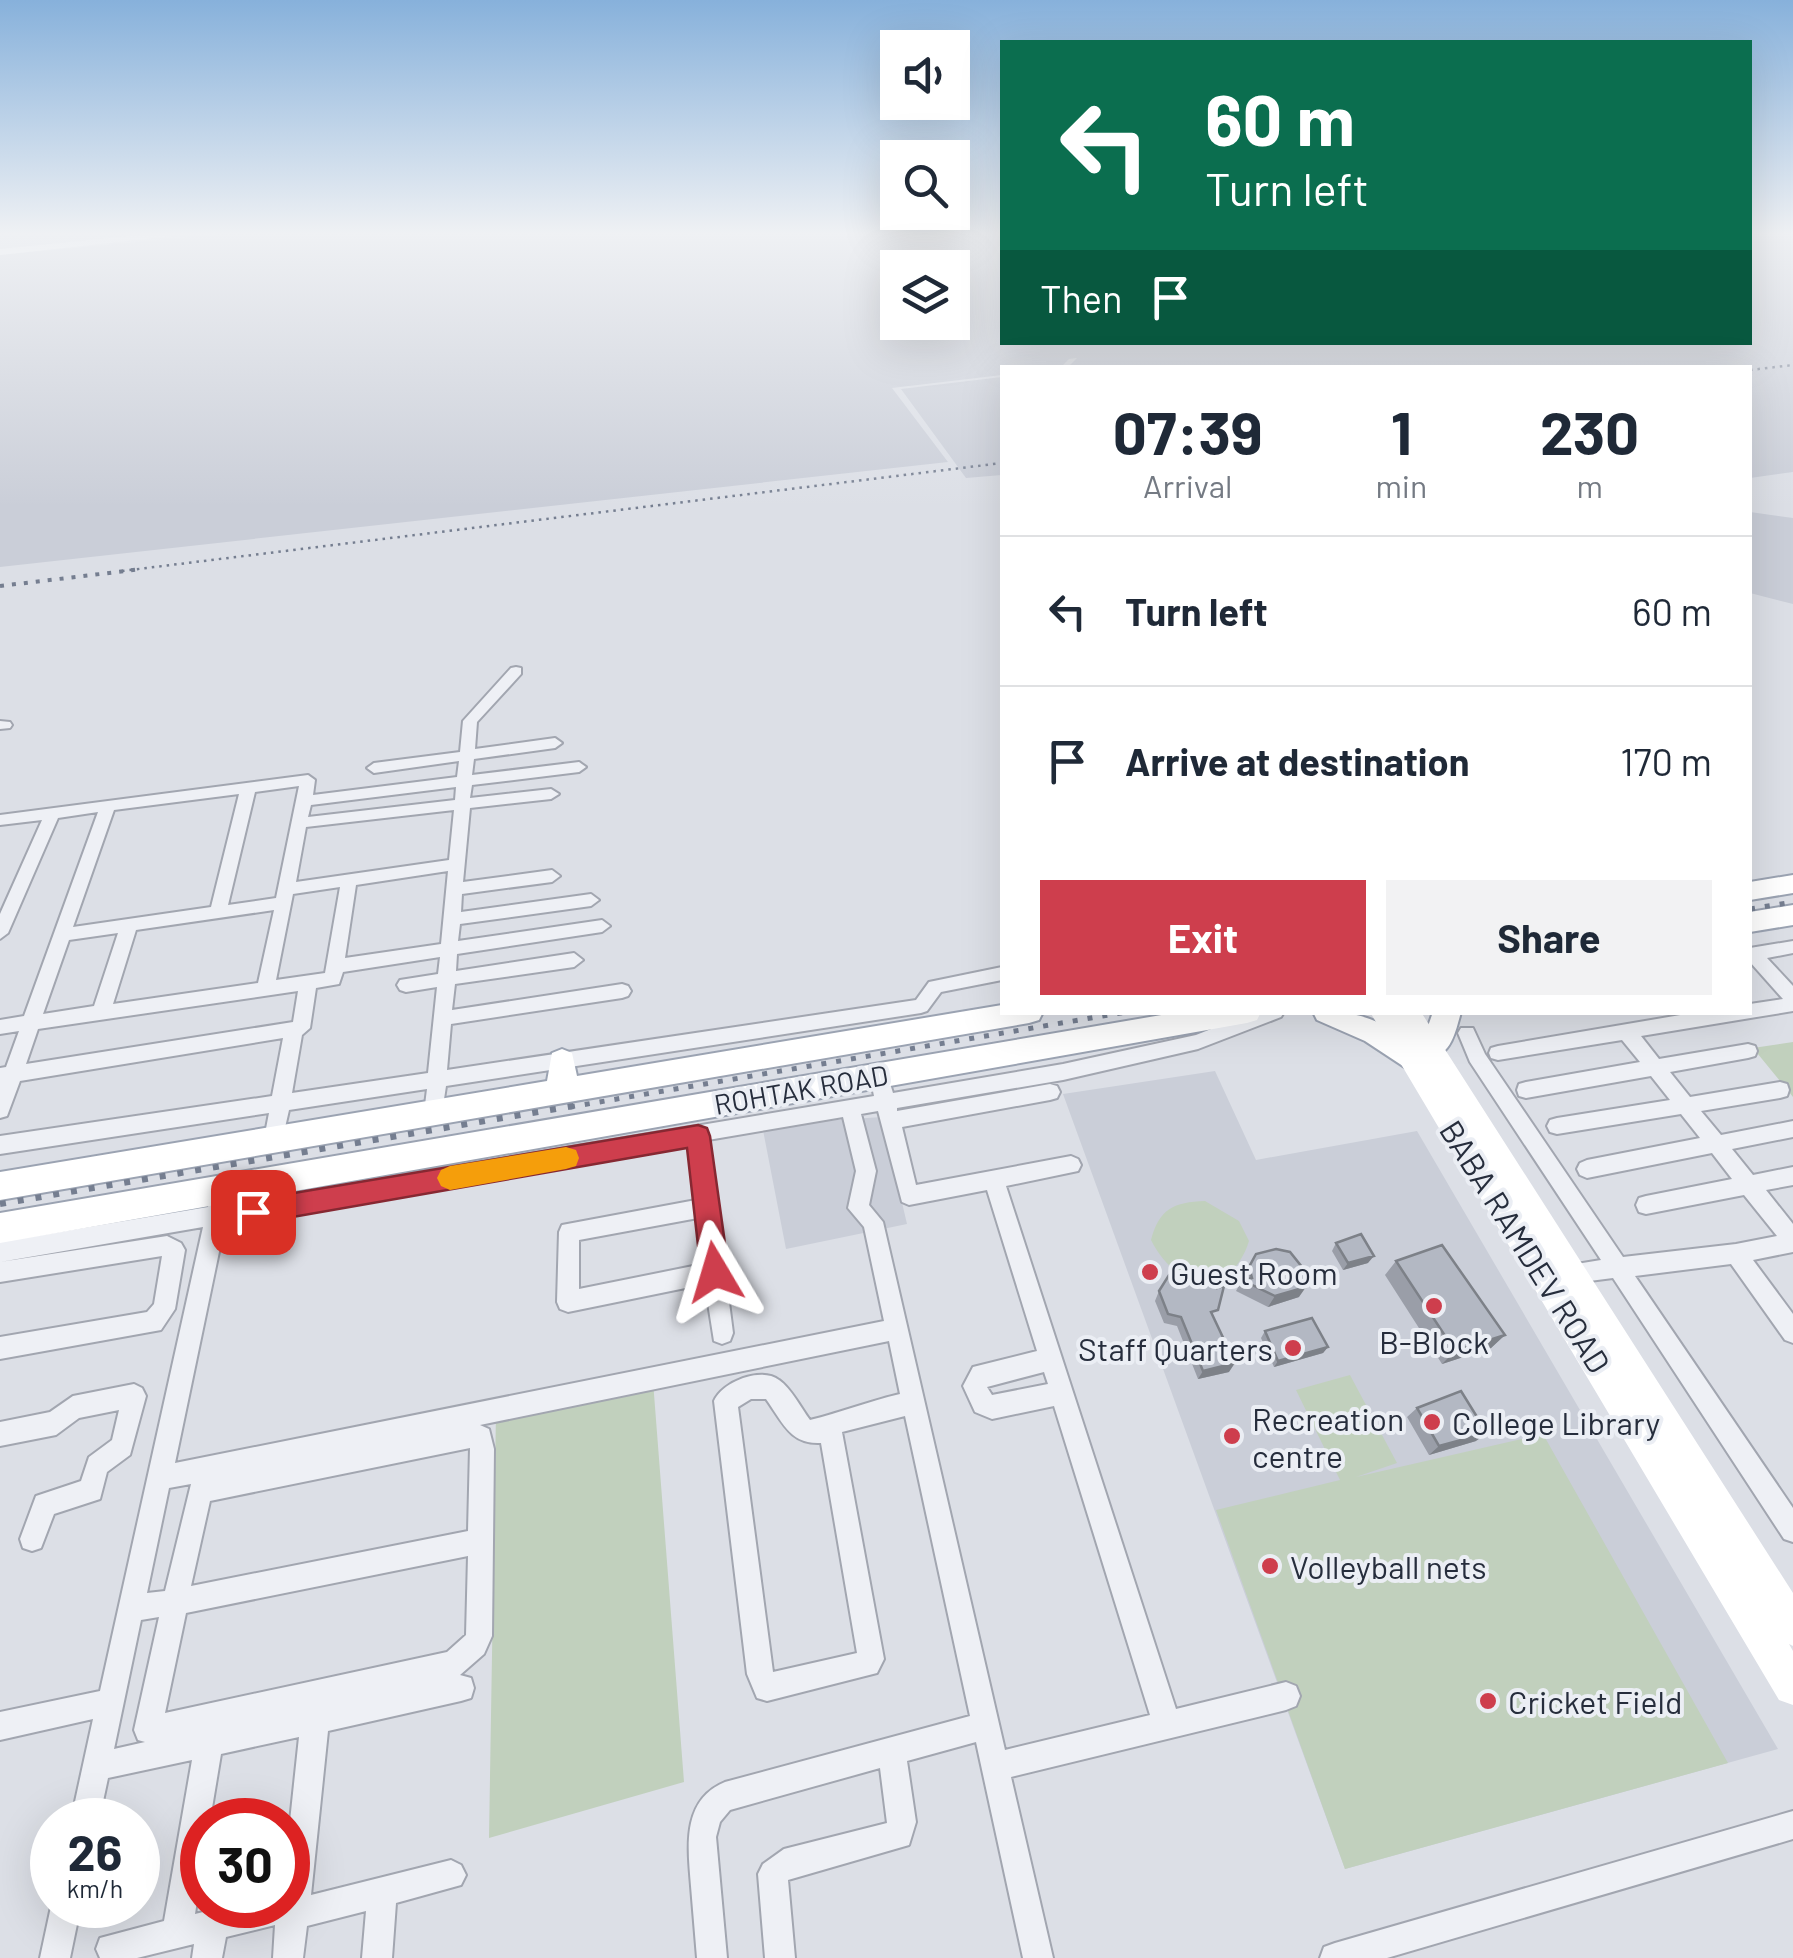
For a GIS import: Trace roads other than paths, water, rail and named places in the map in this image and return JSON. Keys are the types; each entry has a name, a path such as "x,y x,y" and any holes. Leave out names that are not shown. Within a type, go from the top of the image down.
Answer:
{"main road":[{"path":"1752,891 1793,884"},
{"path":"1752,922 1793,915"},
{"name":"ROHTAK ROAD","path":"0,1186 434,1112 562,1075 924,1018 1000,1014"},
{"name":"ROHTAK ROAD","path":"0,1228 219,1204 885,1100 1235,1015"},
{"path":"1334,1015 1419,1053 1457,1023"}],"street":[{"path":"434,1112 470,721 516,671"},
{"path":"374,768 556,743"},
{"path":"304,800 579,767"},
{"path":"0,820 308,780 266,989"},
{"path":"218,913 248,788"},
{"path":"299,823 551,794"},
{"path":"0,1110 7,1075 32,1022 107,808"},
{"path":"0,933 52,814"},
{"path":"62,935 218,913 350,880 457,864"},
{"path":"454,889 552,876"},
{"path":"0,1027 333,979 350,880"},
{"path":"452,919 591,900"},
{"path":"102,1012 129,926"},
{"path":"338,966 602,926"},
{"path":"1752,954 1793,947"},
{"path":"1752,955 1793,1000 1752,1011"},
{"path":"406,985 574,960"},
{"path":"924,1018 935,987 1000,974"},
{"path":"7,1075 294,1029 303,1026 308,983"},
{"path":"444,1018 622,990"},
{"path":"0,1252 219,1204 698,1136 850,1110 885,1100 1063,1072 1198,1042 1267,1015"},
{"name":"BABA RAMDEV ROAD","path":"1386,1015 1419,1053 1559,1275 1793,1686"},
{"path":"1407,1015 1419,1053"},
{"path":"1498,1053 1729,1015"},
{"path":"1457,1023 1793,1530"},
{"path":"274,1140 294,1029"},
{"path":"1627,1032 1793,1241 1736,1254 1559,1275 1793,1627"},
{"path":"1526,1090 1658,1070 1748,1051"},
{"path":"0,1145 437,1081 562,1075"},
{"path":"1557,1126 1780,1090"},
{"path":"885,1100 1050,1092"},
{"path":"885,1100 909,1196 1071,1165"},
{"path":"850,1110 866,1170 858,1208 872,1222 1038,1958"},
{"path":"1587,1169 1793,1129"},
{"path":"698,1136 722,1334"},
{"path":"1646,1205 1793,1176"},
{"path":"994,1178 1167,1725"},
{"path":"90,1798 219,1204"},
{"path":"708,1207 569,1232 568,1302 715,1272"},
{"path":"0,1272 167,1246 174,1250 164,1310 153,1322 0,1348"},
{"path":"1736,1254 1793,1332"},
{"path":"159,1478 897,1330"},
{"path":"1051,1359 982,1376 974,1386 983,1404 992,1407 1062,1392"},
{"path":"728,1365 734,1393"},
{"path":"830,1424 870,1659 868,1664 766,1688 760,1674 726,1401 749,1387 772,1388 804,1431 818,1432 830,1424 912,1402"},
{"path":"0,1434 56,1424 73,1408 134,1396 122,1447 96,1466 91,1490 45,1505 32,1538"},
{"path":"476,1434 481,1437 479,1636 475,1645 454,1664 148,1730 176,1602 200,1490 476,1434"},
{"path":"130,1609 480,1542"},
{"path":"96,1767 461,1688"},
{"path":"995,1767 1286,1696"},
{"path":"0,1726 110,1702"},
{"path":"113,1953 177,1932 295,1904 316,1720"},
{"path":"712,1958 702,1837 704,1819 712,1805 725,1796 985,1726"},
{"path":"177,1932 209,1742"},
{"path":"780,1958 773,1874 784,1864 899,1835 902,1822 892,1751"},
{"path":"1335,1958 1793,1825"},
{"path":"310,1910 450,1875"},
{"path":"377,1958 382,1892"},
{"path":"55,1958 61,1928"},
{"path":"113,1953 209,1946 257,1928"},
{"path":"288,1958 292,1928"}],"railway":[{"path":"1752,370 1793,365"},
{"path":"122,571 1000,463"},
{"path":"0,586 142,569"},
{"path":"1752,909 1793,902"},
{"path":"570,1107 1108,1015"},
{"path":"0,1204 585,1104"}],"place":[{"name":"Guest Room","path":"1150,1272"},
{"name":"B-Block","path":"1434,1306"},
{"name":"Staff Quarters","path":"1293,1348"},
{"name":"College Library","path":"1432,1422"},
{"name":"Recreation centre","path":"1232,1436"},
{"name":"Volleyball nets","path":"1270,1566"},
{"name":"Cricket Field","path":"1488,1701"}]}
